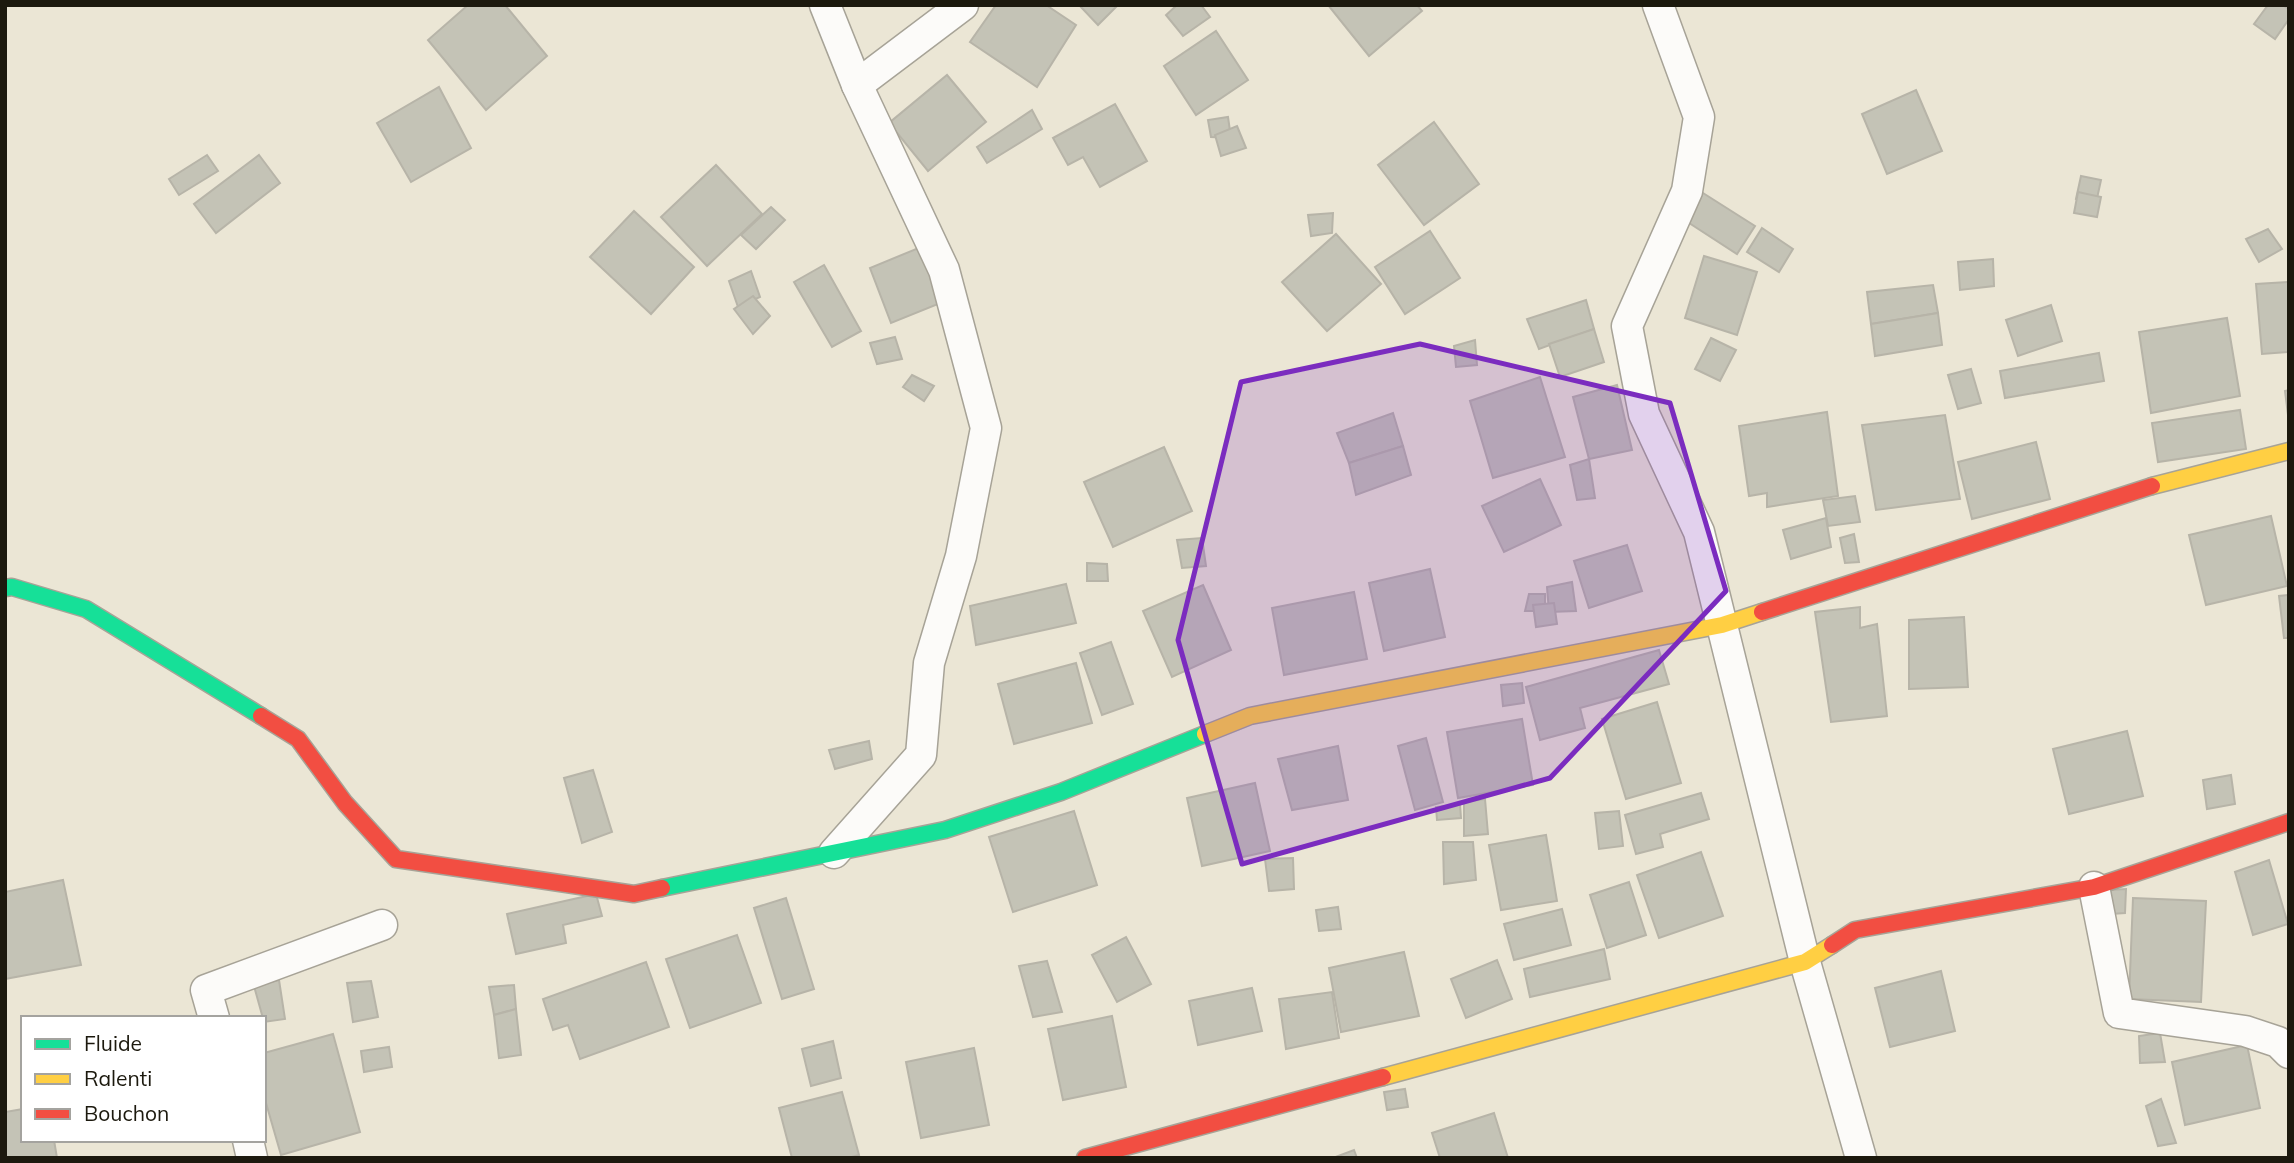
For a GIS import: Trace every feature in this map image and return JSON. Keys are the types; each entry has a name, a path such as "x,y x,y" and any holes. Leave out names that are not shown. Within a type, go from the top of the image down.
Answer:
{"street":[{"path":"825,5 857,85 944,270 986,428 961,556 929,663 921,755 834,853"},
{"path":"857,85 963,5"},
{"path":"1658,5 1699,117 1687,191 1627,326 1644,414 1699,532 1805,962 1861,1158"},
{"path":"5,588 12,587 86,609 298,739 345,803 396,859 634,894 945,830 1061,792 1250,716 1722,625 2138,490 2289,451"},
{"path":"1085,1158 1805,962 1855,930 2094,887 2289,822"},
{"path":"2094,887 2119,1013 2245,1031 2278,1042 2289,1053"},
{"path":"213,1016 206,990 383,925"}],"highlighted area":[{"path":"1420,344 1670,403 1726,591 1550,778 1242,864 1178,640 1241,382"}],"building":[{"path":"468,5 505,5 547,56 486,110 428,40"},
{"path":"996,5 1046,5 1076,25 1037,87 970,42"},
{"path":"1079,5 1118,5 1098,25"},
{"path":"1177,5 1201,5 1210,17 1183,36 1166,15"},
{"path":"1328,5 1417,5 1422,11 1369,56"},
{"path":"2268,5 2282,5 2289,9 2289,19 2275,39 2254,24"},
{"path":"1216,31 1248,80 1196,115 1164,66"},
{"path":"947,75 986,122 928,171 889,123"},
{"path":"439,87 471,148 411,182 377,123"},
{"path":"1916,90 1942,151 1887,174 1862,114"},
{"path":"1115,104 1147,161 1100,187 1083,157 1068,165 1053,138"},
{"path":"1032,110 1042,129 987,163 977,147"},
{"path":"1228,117 1231,138 1211,137 1208,120"},
{"path":"1434,122 1479,184 1424,225 1378,165"},
{"path":"1237,126 1246,148 1221,156 1215,135"},
{"path":"207,155 218,171 179,195 169,179"},
{"path":"259,155 280,183 216,233 194,204"},
{"path":"716,165 762,214 707,266 661,217"},
{"path":"2081,176 2101,180 2096,203 2076,199"},
{"path":"2078,192 2101,197 2097,217 2074,213"},
{"path":"1703,193 1755,226 1737,254 1686,221"},
{"path":"771,207 785,220 756,249 741,235"},
{"path":"634,211 694,267 651,314 590,257"},
{"path":"1333,213 1332,233 1311,236 1308,215"},
{"path":"1762,228 1793,249 1779,272 1747,252"},
{"path":"2268,229 2282,249 2259,262 2246,239"},
{"path":"1430,231 1460,278 1405,314 1375,267"},
{"path":"1336,234 1381,284 1327,331 1282,282"},
{"path":"921,247 943,302 891,323 870,268"},
{"path":"1704,256 1757,272 1737,335 1685,318"},
{"path":"1993,259 1994,286 1960,290 1958,262"},
{"path":"824,265 861,331 832,347 794,282"},
{"path":"751,271 760,297 738,307 729,281"},
{"path":"2289,282 2289,352 2262,354 2256,284"},
{"path":"1933,285 1938,313 1871,324 1867,292"},
{"path":"753,296 770,316 753,334 734,309"},
{"path":"1586,300 1594,329 1539,349 1527,319"},
{"path":"2051,305 2062,341 2018,356 2006,320"},
{"path":"1938,313 1942,345 1875,356 1871,324"},
{"path":"2227,318 2240,396 2151,413 2139,332"},
{"path":"1594,329 1604,362 1560,377 1549,344"},
{"path":"895,337 902,359 877,364 870,343"},
{"path":"1711,338 1736,350 1720,381 1695,369"},
{"path":"1475,340 1477,365 1456,367 1454,346"},
{"path":"2099,353 2104,381 2005,398 2000,371"},
{"path":"1971,369 1981,403 1958,409 1948,375"},
{"path":"912,375 934,386 924,401 903,387"},
{"path":"1540,377 1565,457 1493,478 1470,401"},
{"path":"1617,385 1632,450 1589,459 1573,397"},
{"path":"2289,390 2289,423 2285,391"},
{"path":"2240,410 2246,449 2158,462 2152,423"},
{"path":"1827,412 1838,496 1767,507 1767,493 1749,496 1739,426"},
{"path":"1393,413 1403,446 1349,463 1337,433"},
{"path":"1945,415 1960,499 1876,510 1862,425"},
{"path":"2036,442 2050,499 1972,519 1958,462"},
{"path":"1403,446 1411,475 1356,495 1349,463"},
{"path":"1164,447 1192,511 1113,547 1084,482"},
{"path":"1589,459 1595,498 1577,500 1570,465"},
{"path":"1540,479 1561,525 1504,552 1482,506"},
{"path":"1855,496 1860,522 1828,526 1823,500"},
{"path":"2271,516 2287,586 2206,605 2189,535"},
{"path":"1826,518 1831,547 1791,559 1783,530"},
{"path":"1854,534 1859,562 1845,563 1840,538"},
{"path":"1202,538 1206,566 1182,568 1177,540"},
{"path":"1627,545 1642,591 1589,608 1574,561"},
{"path":"1087,563 1107,564 1108,581 1087,581"},
{"path":"1430,569 1445,637 1384,651 1369,583"},
{"path":"1572,582 1576,611 1549,612 1547,587"},
{"path":"1066,584 1076,623 976,645 970,606"},
{"path":"1203,585 1231,650 1172,677 1143,611"},
{"path":"1354,592 1367,659 1284,675 1272,608"},
{"path":"1529,594 1545,594 1545,611 1525,611"},
{"path":"2289,595 2289,638 2284,638 2279,596"},
{"path":"1554,603 1557,624 1536,627 1533,605"},
{"path":"1860,607 1860,628 1877,624 1887,716 1831,722 1815,612"},
{"path":"1964,617 1968,687 1909,689 1909,620"},
{"path":"1111,642 1133,704 1102,715 1080,653"},
{"path":"1659,650 1669,684 1580,708 1585,728 1540,740 1526,687"},
{"path":"1076,663 1092,723 1014,744 998,684"},
{"path":"1522,683 1524,703 1503,706 1501,685"},
{"path":"1657,702 1681,783 1626,799 1602,719"},
{"path":"1522,719 1533,785 1458,798 1447,732"},
{"path":"2127,731 2143,796 2069,814 2053,749"},
{"path":"1426,738 1443,802 1415,810 1398,746"},
{"path":"869,741 872,759 835,769 829,750"},
{"path":"1338,746 1348,800 1292,810 1278,759"},
{"path":"593,770 612,832 582,843 564,778"},
{"path":"2231,775 2235,804 2207,809 2203,780"},
{"path":"1255,783 1270,851 1202,866 1187,798"},
{"path":"1701,793 1709,819 1660,834 1663,847 1636,854 1625,815"},
{"path":"1485,799 1488,834 1464,836 1464,802"},
{"path":"1460,804 1461,818 1437,820 1436,807"},
{"path":"1074,811 1097,885 1013,912 989,837"},
{"path":"1619,811 1623,846 1599,849 1595,813"},
{"path":"1546,835 1557,901 1501,910 1489,845"},
{"path":"1443,842 1473,842 1476,880 1444,884"},
{"path":"1701,852 1723,916 1659,938 1637,875"},
{"path":"1293,858 1294,889 1269,891 1265,859"},
{"path":"2269,860 2288,924 2253,935 2235,872"},
{"path":"63,880 81,965 5,979 5,892"},
{"path":"1629,882 1646,935 1607,948 1590,895"},
{"path":"2126,889 2125,913 2111,914 2110,890"},
{"path":"596,894 602,916 563,925 566,943 516,954 507,914"},
{"path":"786,898 814,989 782,999 754,908"},
{"path":"2133,898 2206,901 2201,1002 2129,999"},
{"path":"1338,907 1341,929 1319,931 1316,910"},
{"path":"1562,909 1571,945 1514,960 1504,924"},
{"path":"737,935 761,1003 690,1028 666,959"},
{"path":"1126,937 1151,984 1117,1002 1092,955"},
{"path":"1604,949 1610,979 1530,997 1524,969"},
{"path":"1404,952 1419,1016 1341,1032 1329,968"},
{"path":"1497,960 1512,999 1466,1018 1451,979"},
{"path":"1047,961 1062,1012 1033,1017 1019,966"},
{"path":"646,962 669,1027 580,1059 568,1025 553,1030 543,999"},
{"path":"1941,971 1955,1031 1890,1047 1875,988"},
{"path":"279,980 285,1019 266,1022 254,986"},
{"path":"371,981 378,1017 353,1022 347,983"},
{"path":"514,985 516,1009 494,1015 489,987"},
{"path":"1252,988 1262,1031 1198,1045 1189,1001"},
{"path":"1332,992 1339,1038 1286,1049 1279,999"},
{"path":"516,1009 521,1055 499,1058 494,1015"},
{"path":"1112,1016 1126,1087 1063,1100 1048,1029"},
{"path":"2160,1033 2165,1062 2140,1063 2139,1036"},
{"path":"333,1034 360,1132 281,1155 266,1103 266,1052"},
{"path":"833,1041 841,1078 811,1086 802,1049"},
{"path":"2247,1045 2260,1108 2185,1125 2172,1062"},
{"path":"389,1047 392,1067 364,1072 361,1051"},
{"path":"974,1048 989,1125 921,1138 906,1062"},
{"path":"1405,1089 1408,1107 1387,1110 1384,1092"},
{"path":"842,1092 859,1155 848,1158 792,1158 779,1108"},
{"path":"2161,1099 2176,1143 2158,1146 2146,1106"},
{"path":"21,1109 21,1142 54,1142 57,1158 5,1158 5,1112"},
{"path":"1494,1113 1508,1158 1440,1158 1432,1133"},
{"path":"1354,1150 1357,1158 1333,1158"}],"traffic: fast":[{"path":"5,588 12,587 86,609 261,716"},
{"path":"662,888 945,830 1061,792 1205,734"}],"traffic: slow":[{"path":"2152,486 2289,451"},
{"path":"1205,734 1250,716 1722,625 1762,612"},
{"path":"1383,1077 1805,962 1832,945"}],"traffic: jam":[{"path":"1762,612 2152,486"},
{"path":"261,716 298,739 345,803 396,859 634,894 662,888"},
{"path":"1832,945 1855,930 2094,887 2289,822"},
{"path":"1085,1158 1383,1077"}]}
